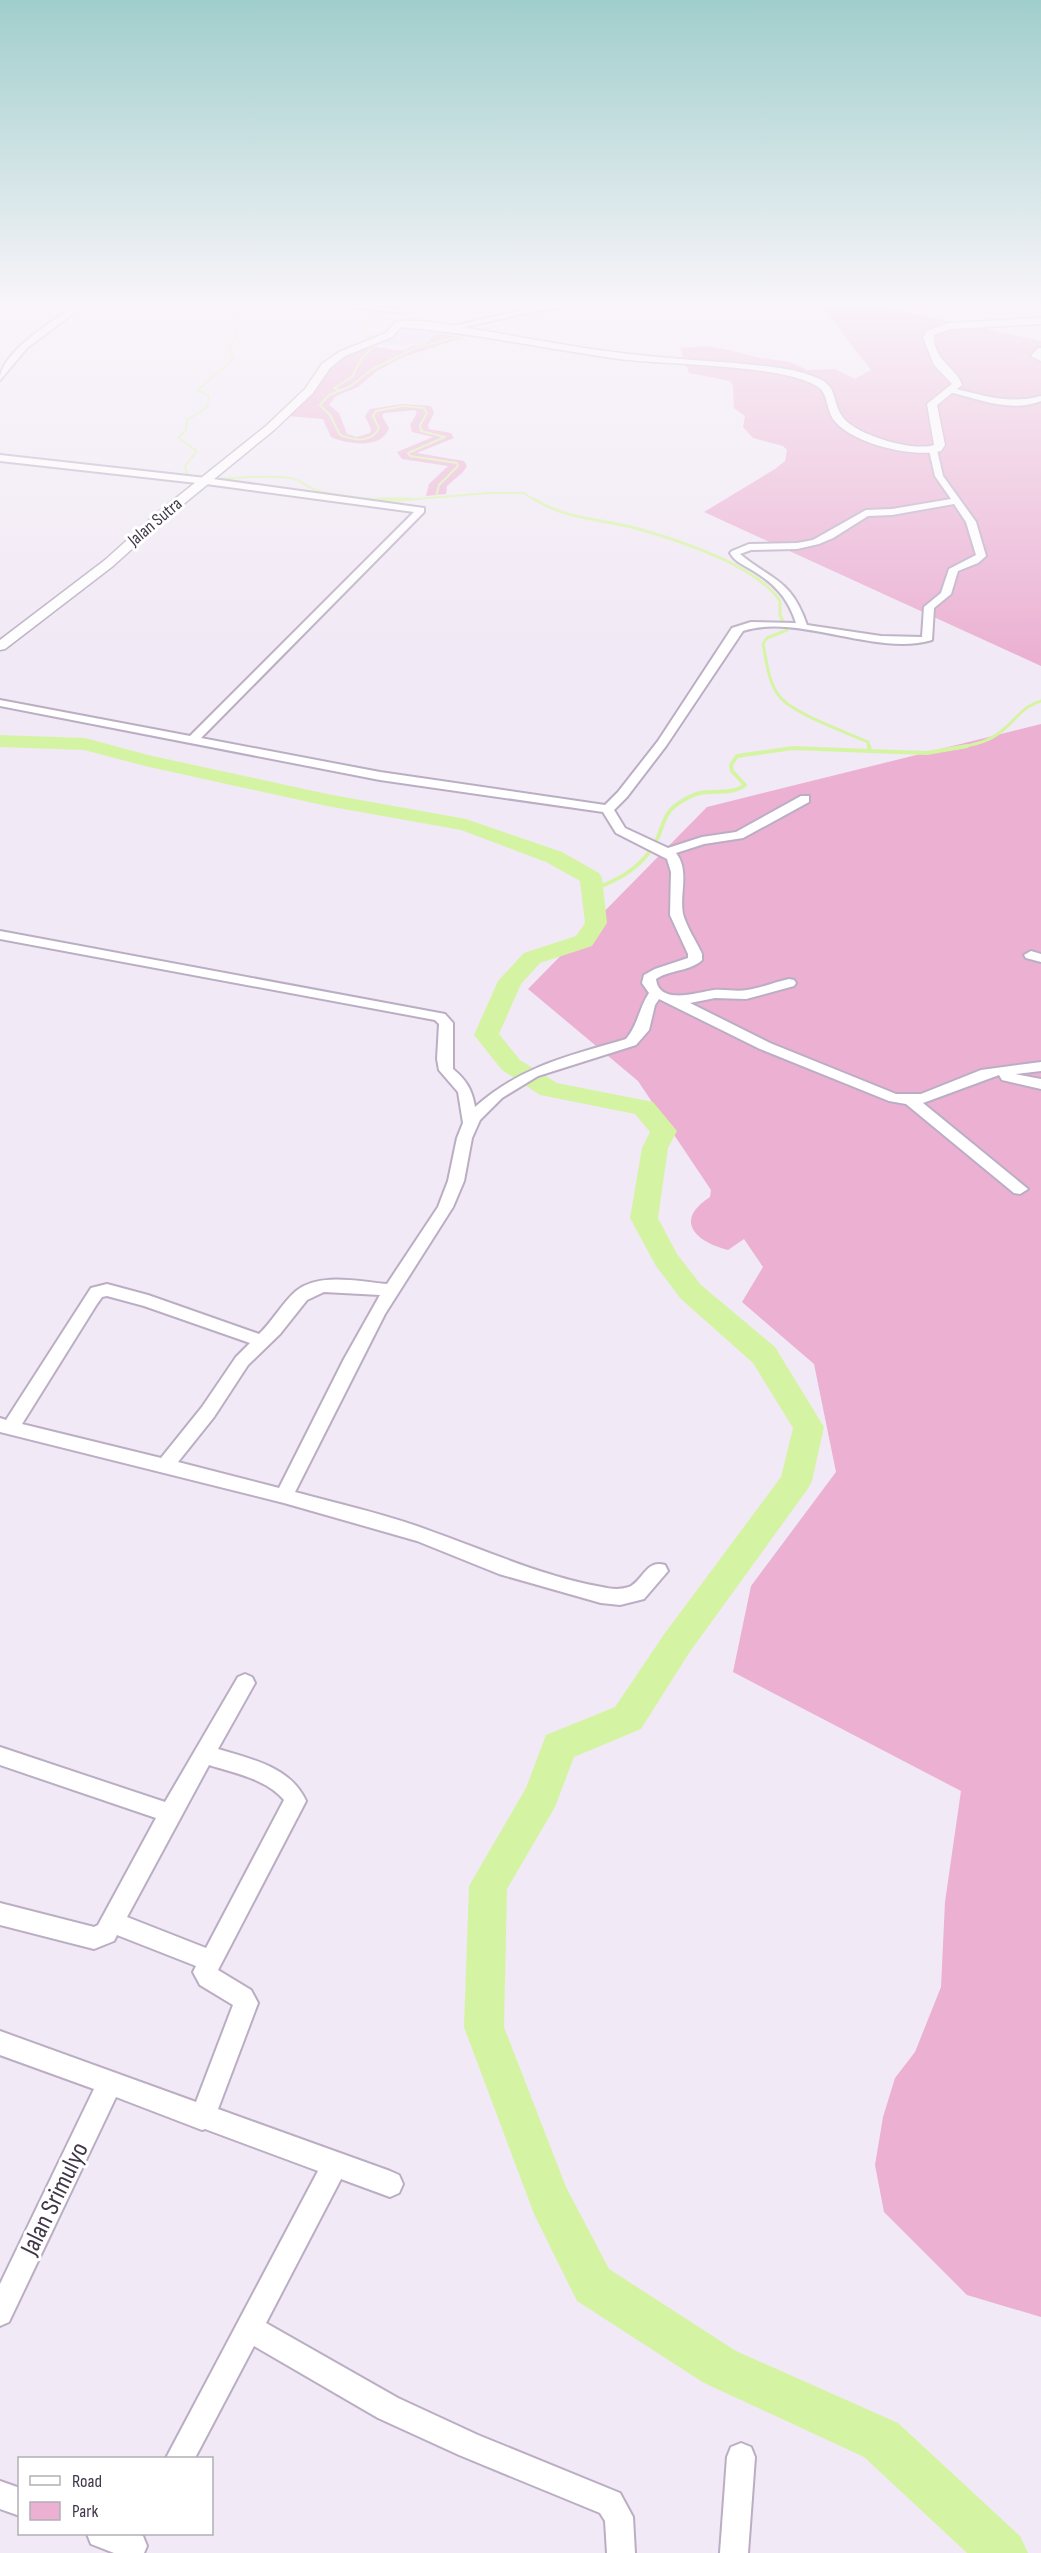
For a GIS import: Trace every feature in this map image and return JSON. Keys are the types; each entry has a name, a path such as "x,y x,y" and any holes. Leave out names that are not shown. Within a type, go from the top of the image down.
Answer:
{"street":[{"name":"Jalan Sutra","path":"0,646 109,563 275,423"},
{"path":"843,423 852,431 889,443 933,450 940,445 936,423"},
{"path":"0,703 380,776 607,808 614,804 643,770 733,634 740,627 791,626 870,638 914,641 928,638 929,606 946,594 954,569 975,561 981,556 971,522 939,476 933,450"},
{"path":"0,458 207,479 421,510 194,739"},
{"path":"791,626 797,606 788,592 778,582 737,558 735,553 738,550 749,547 806,544 830,536 866,513 892,512 956,501"},
{"path":"660,849 739,835 805,799"},
{"path":"607,808 620,830 673,856 676,865 677,914 695,954 695,960 657,972 649,978 649,983 657,992 765,1046 894,1098 912,1101 925,1099 987,1072 1041,1066"},
{"path":"0,935 440,1017 446,1023 444,1052 446,1070 459,1082 465,1092 470,1122 453,1190 411,1263 377,1313 284,1496"},
{"path":"676,1002 709,995 746,995 789,983"},
{"path":"470,1122 480,1110 527,1074 631,1042 642,1030 648,1005 657,992"},
{"path":"987,1072 1041,1084"},
{"path":"912,1101 1020,1189"},
{"path":"165,1466 208,1412 242,1360 284,1319 301,1296 312,1289 337,1285 393,1290"},
{"path":"261,1341 148,1301 107,1290 100,1291 91,1300 5,1426 284,1496 421,1535 499,1566 601,1595 620,1597 637,1593 658,1571"},
{"path":"0,1914 94,1938 106,1933 170,1813 244,1683"},
{"path":"202,2118 246,2003 243,1998 208,1977 205,1972 295,1802 291,1790 280,1782 204,1754"},
{"path":"0,1756 170,1813"},
{"path":"112,1922 211,1960"},
{"path":"0,2043 202,2118 390,2184"},
{"name":"Jalan Srimulyo","path":"0,2313 109,2084"},
{"path":"181,2457 335,2165"},
{"path":"250,2329 388,2408 469,2445 610,2503 619,2517 621,2553"},
{"path":"734,2553 741,2457"},
{"path":"0,2495 18,2501"},
{"path":"104,2535 134,2544"}],"green space":[{"path":"325,423 343,423 347,434 357,437 370,433 368,423 386,423 389,428 379,440 372,442 346,442 331,437"},
{"path":"429,423 429,429 451,433 454,438 417,453 464,461 467,466 447,486 446,494 426,496 429,484 448,466 402,459 397,452 433,437 412,432 410,425"},
{"path":"744,423 1041,423 1041,666 704,512 785,461 787,450 783,446 753,438 743,427"},
{"path":"1041,724 1041,2317 967,2295 884,2212 875,2165 883,2117 895,2078 915,2052 941,1987 945,1902 961,1791 733,1672 751,1586 836,1472 814,1364 742,1302 763,1267 744,1239 728,1250 706,1242 693,1230 691,1222 693,1214 710,1197 711,1190 638,1081 528,989 707,807"}],"waterway":[{"path":"187,423 186,430 178,438 197,451 185,466 187,475 196,478"},
{"path":"334,423 340,435 367,439 376,433 379,428 377,423"},
{"path":"421,423 421,431 445,437 408,453 410,456 457,463 458,466 439,485 436,497"},
{"path":"210,479 290,478 315,490 328,493 390,501"},
{"path":"393,501 488,493 524,493 536,501"},
{"path":"378,499 411,499"},
{"path":"534,499 570,515 635,528 692,546 735,565 753,576 769,588 780,601 780,615 787,630 767,638 763,644 768,672 780,697 797,710 868,742 869,748"},
{"path":"964,747 992,737 1024,710 1041,701"},
{"path":"0,741 85,744 145,760 327,800 466,825 554,857 591,878 596,923 584,941 532,958 510,981 486,1035 511,1065 549,1089 644,1108 664,1131 655,1148 644,1218 666,1259 691,1292 764,1355 809,1427 796,1481 677,1643 628,1718 559,1746 542,1795 488,1886 484,2027 549,2199 593,2285 720,2367 881,2440 1003,2553"},
{"path":"869,746 870,751"},
{"path":"870,751 927,753 964,747"},
{"path":"958,748 964,747"},
{"path":"592,890 613,881 639,864 653,847 669,812 679,803 697,794 729,791 745,785 732,771 731,765 737,756 793,748 870,751"}]}
